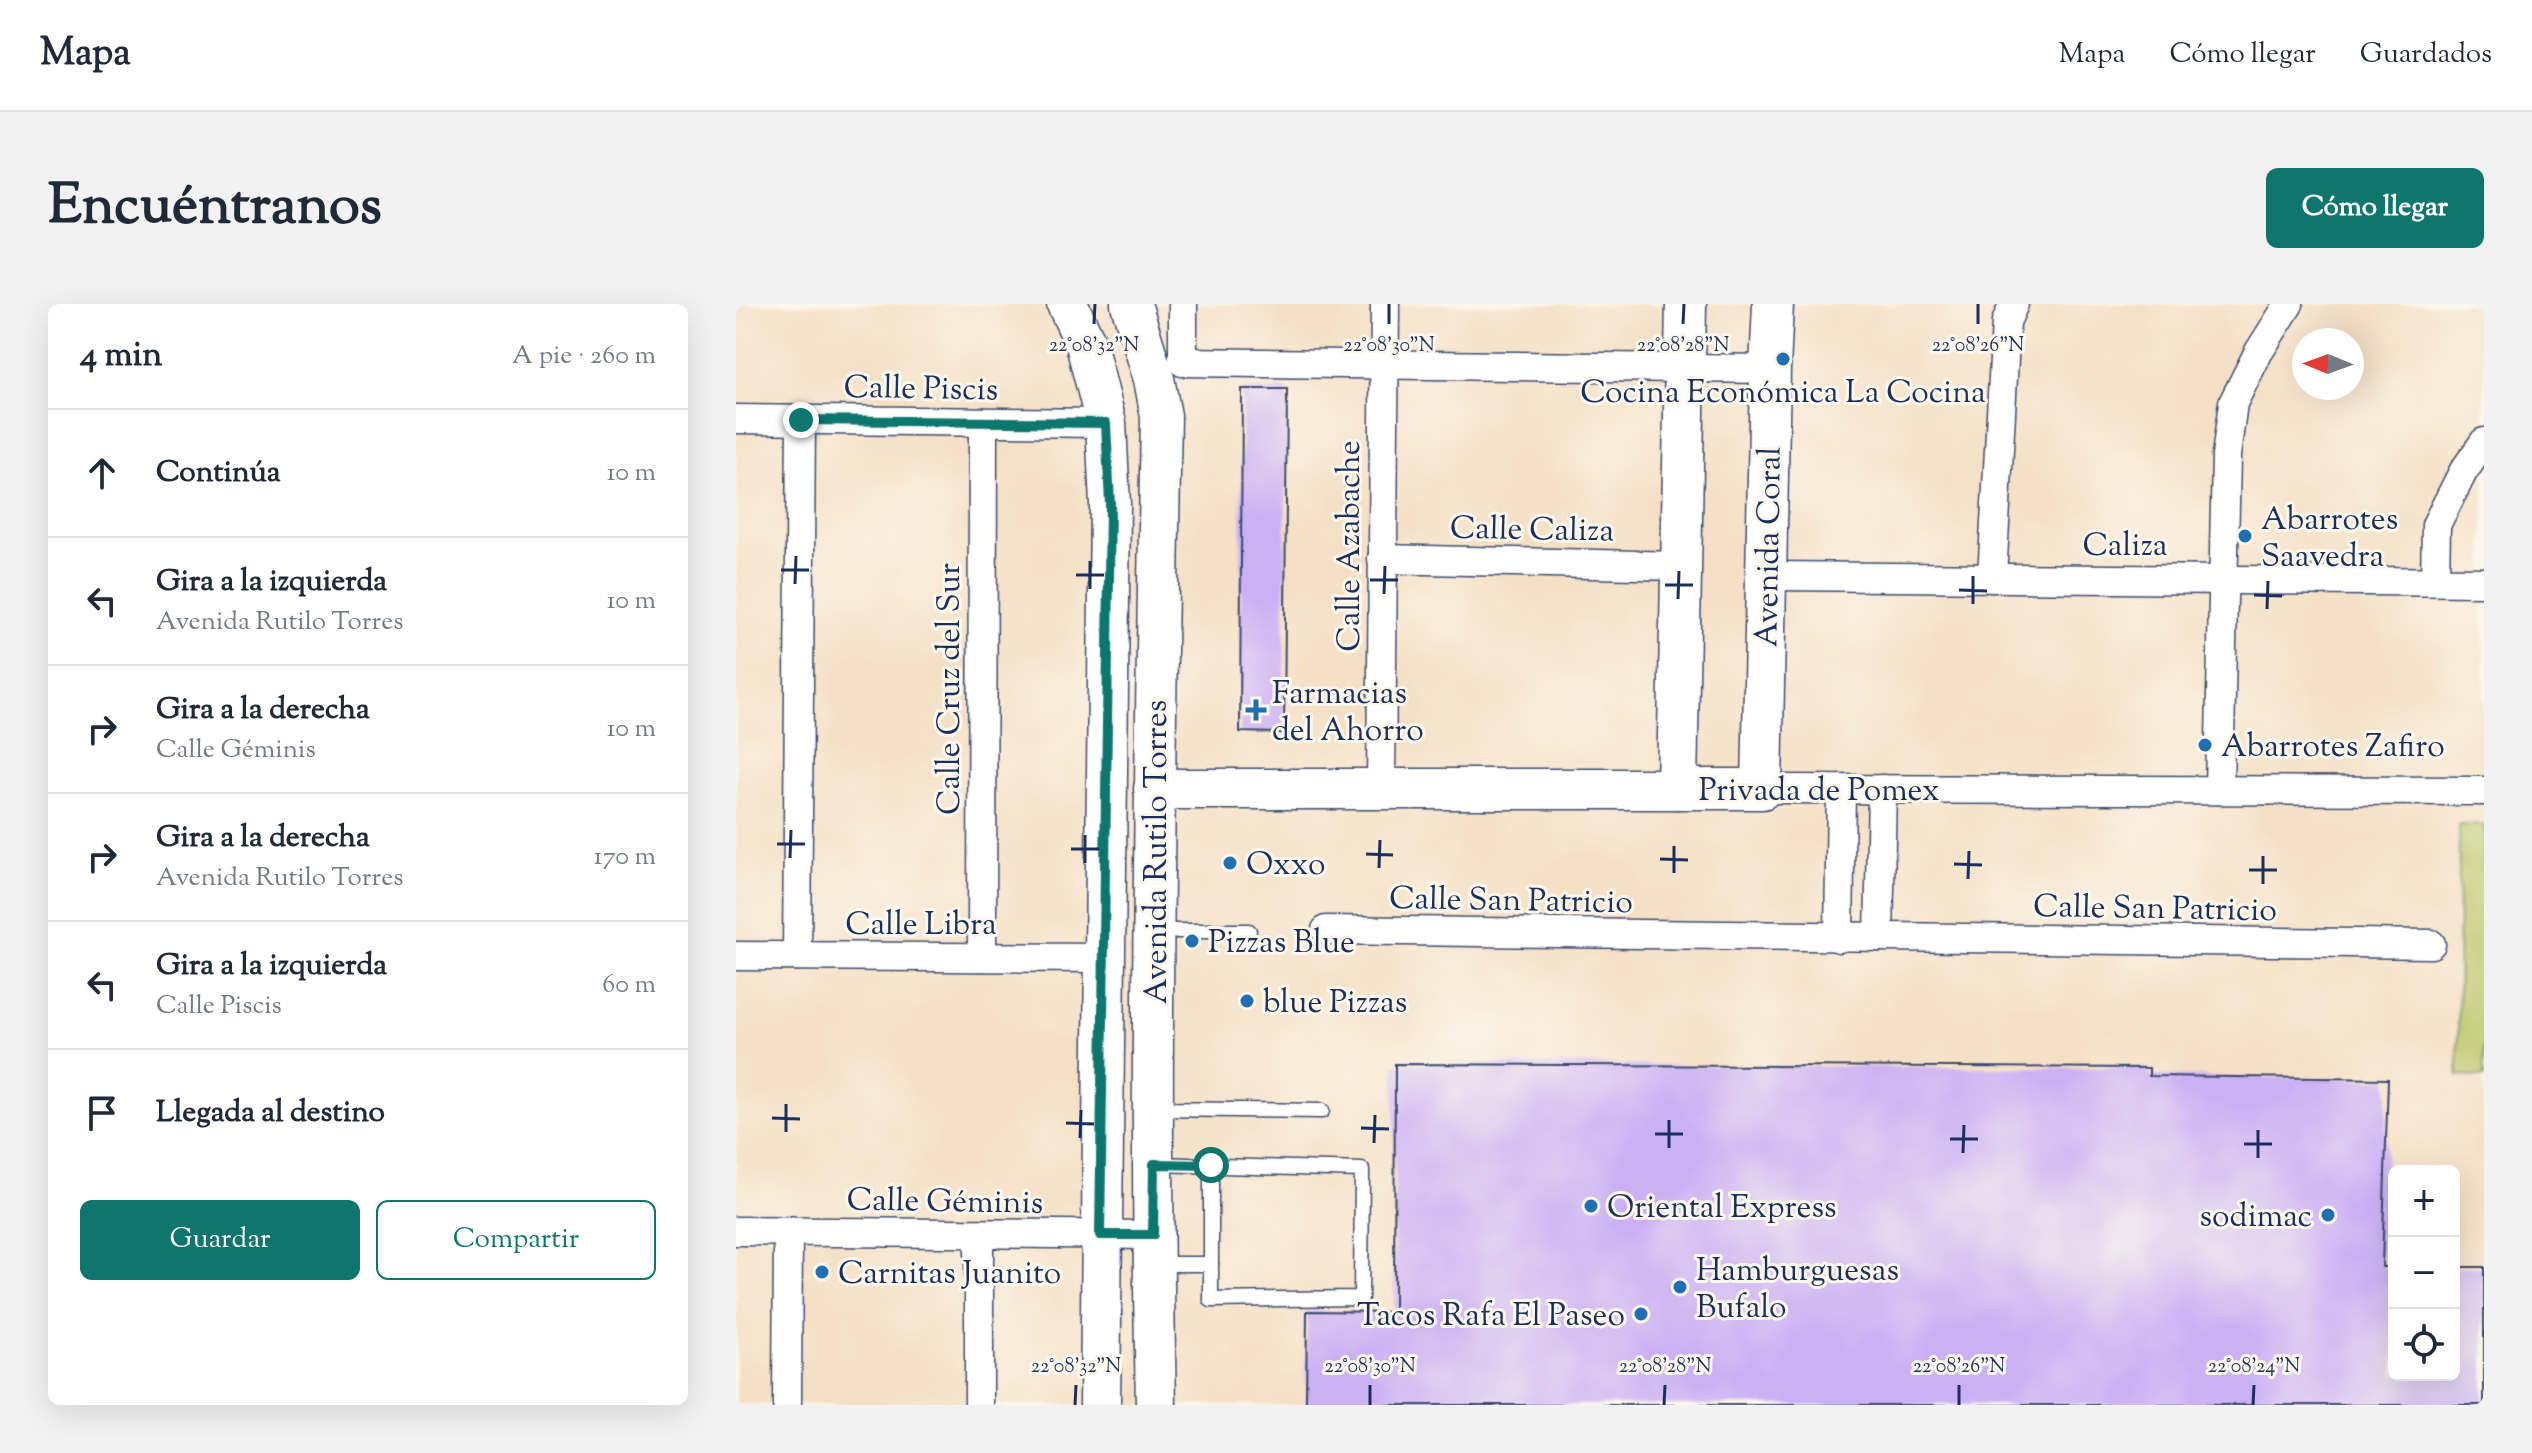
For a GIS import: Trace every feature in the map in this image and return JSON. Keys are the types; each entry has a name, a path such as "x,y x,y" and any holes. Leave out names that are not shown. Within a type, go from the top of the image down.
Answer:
{"main road":[{"name":"Avenida Rutilo Torres","path":"1067,304 1086,344 1106,423 1110,504 1100,1405"},
{"name":"Avenida Rutilo Torres","path":"1131,304 1169,371 1161,416 1154,789 1153,1250 1156,1405"},
{"path":"1677,789 1686,304"},
{"name":"Avenida Coral","path":"1762,789 1773,304"},
{"name":"Privada de Pomex","path":"1154,789 1762,789"}],"street":[{"path":"1183,304 1169,371 1383,365 1770,369"},
{"name":"Calle Azabache","path":"1381,789 1385,304"},
{"path":"1992,578 2006,322 2014,304"},
{"path":"2219,790 2226,456 2233,403 2258,353 2289,304"},
{"name":"Calle Piscis","path":"736,419 1106,423"},
{"path":"797,956 801,420"},
{"name":"Calle Cruz del Sur","path":"982,957 983,422"},
{"path":"2435,581 2436,525 2463,472 2484,442"},
{"name":"Calle Caliza","path":"1382,559 1680,566"},
{"name":"Caliza","path":"1766,576 2484,582"},
{"name":"Privada de Pomex","path":"1762,789 2484,791"},
{"path":"1879,937 1882,789"},
{"path":"1839,938 1841,790"},
{"name":"Calle San Patricio","path":"1326,930 2431,944"},
{"name":"Calle Libra","path":"736,956 1105,958"},
{"name":"Calle Géminis","path":"736,1231 1100,1235 1153,1250"},
{"path":"787,1405 788,1232"},
{"path":"979,1234 979,1405"}],"lane":[{"path":"1155,931 1249,931"},
{"path":"1154,1109 1322,1111"},
{"path":"1154,1164 1211,1165 1362,1170 1361,1298 1211,1300 1211,1165"},
{"path":"1153,1250 1211,1264"}],"green space":[{"path":"2459,825 2484,825 2484,1077 2458,1076"}],"building":[{"path":"1242,389 1287,389 1284,733 1240,732"},
{"path":"1395,1064 2149,1068 2149,1076 2388,1079 2382,1267 2388,1267 2388,1381 2460,1381 2460,1267 2484,1267 2484,1405 1306,1405 1307,1311 1394,1312"}],"place":[{"name":"Cocina Económica La Cocina","path":"1783,359"},
{"name":"Abarrotes Saavedra","path":"2245,536"},
{"name":"Farmacias del Ahorro","path":"1256,710"},
{"name":"Abarrotes Zafiro","path":"2205,745"},
{"name":"Oxxo","path":"1230,863"},
{"name":"Pizzas Blue","path":"1192,941"},
{"name":"blue Pizzas","path":"1247,1001"},
{"name":"Oriental Express","path":"1591,1206"},
{"name":"sodimac","path":"2328,1215"},
{"name":"Carnitas Juanito","path":"822,1272"},
{"name":"Hamburguesas Bufalo","path":"1680,1287"},
{"name":"Tacos Rafa El Paseo","path":"1641,1314"}],"route":[{"path":"801,420 1106,423 1110,504 1100,1235 1153,1235 1154,1164 1211,1165"}]}
